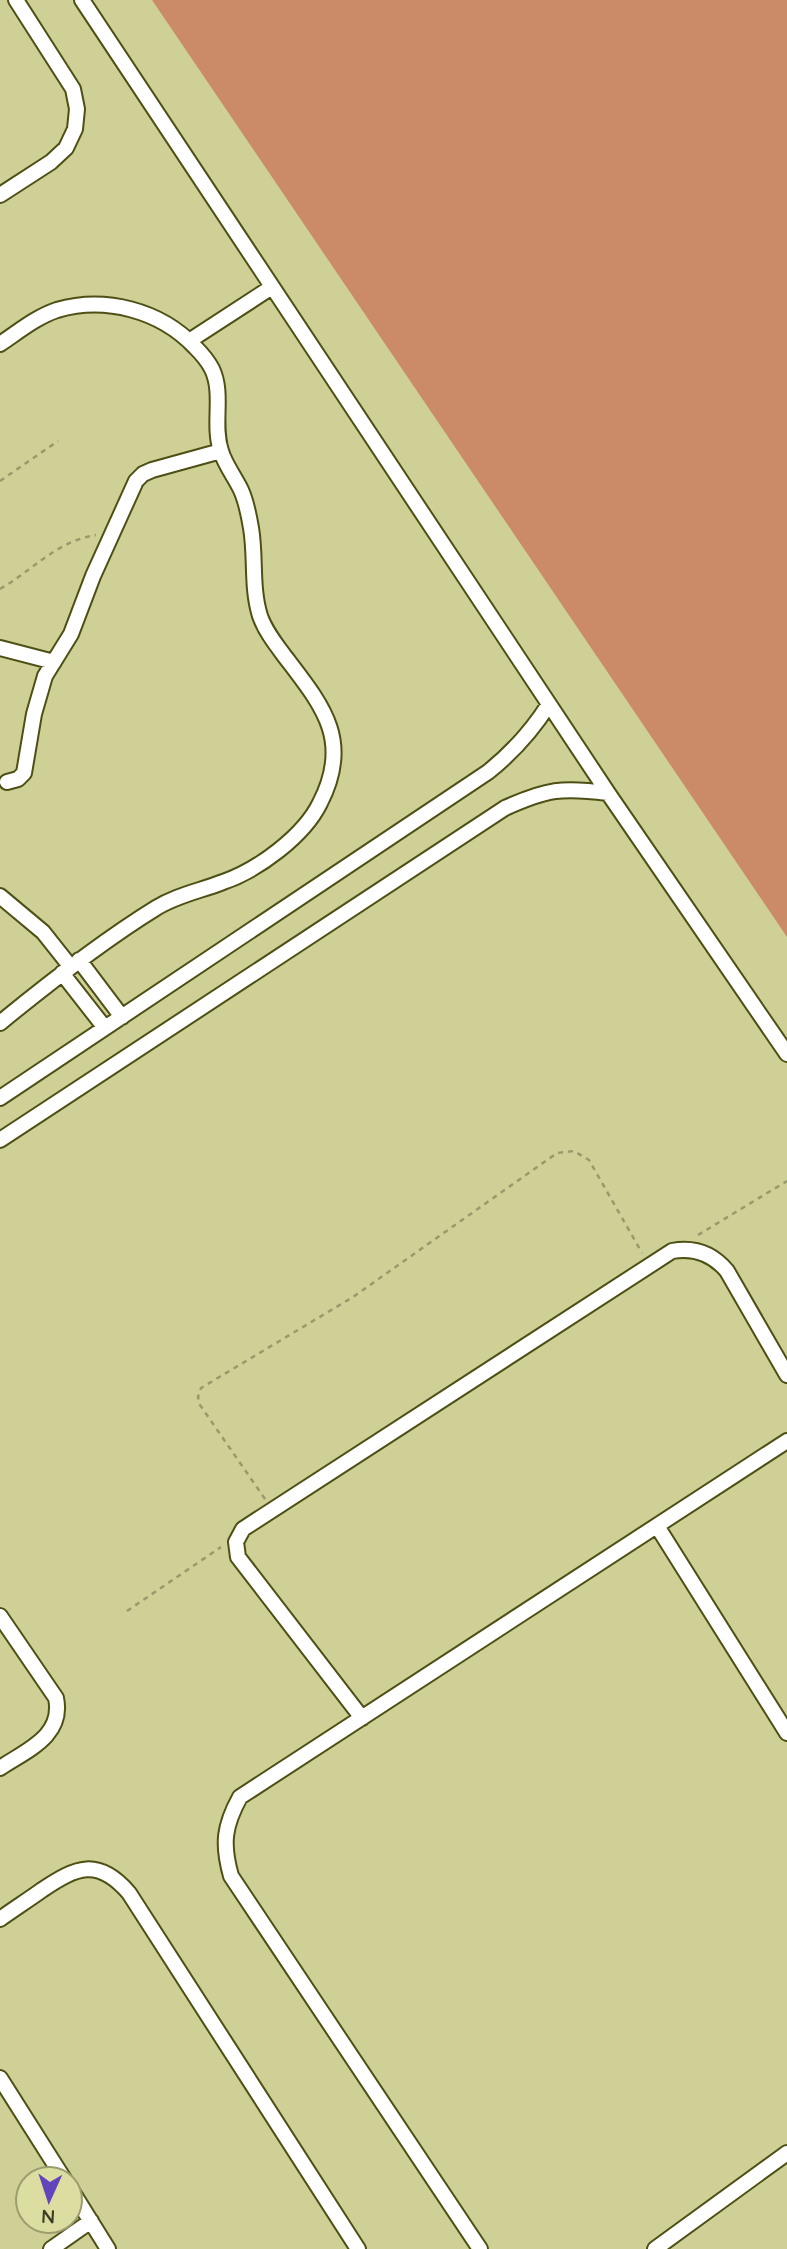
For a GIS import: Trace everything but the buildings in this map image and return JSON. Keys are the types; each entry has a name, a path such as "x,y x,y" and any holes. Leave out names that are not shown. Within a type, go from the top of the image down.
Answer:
{"street":[{"path":"0,195 51,162 66,148 75,129 77,109 73,89 16,0"},
{"path":"82,0 608,793 787,1054"},
{"path":"189,341 272,287"},
{"path":"0,344 41,316 75,306 110,305 144,313 161,321 189,341 212,368 218,388 220,451 243,494 255,555 254,593 261,619 273,641 314,696 330,725 334,744 330,780 313,816 287,844 241,875 166,901 70,966 0,1023"},
{"path":"7,782 18,779 24,773 39,695 46,676 71,634 136,481 143,474 220,451"},
{"path":"0,648 54,662"},
{"path":"0,1098 488,772 533,730 549,704"},
{"path":"0,1140 505,808 537,793 572,788 608,793"},
{"path":"0,896 43,932 70,966 122,1017"},
{"path":"70,966 105,1028"},
{"path":"362,1718 238,1557 236,1542 243,1529 671,1251 680,1249 706,1254 727,1270 787,1375"},
{"path":"480,2249 231,1876 225,1856 225,1835 230,1815 240,1797 787,1441"},
{"path":"657,1526 787,1733"},
{"path":"0,1616 6,1636 56,1698 58,1708 53,1729 46,1737 0,1768"},
{"path":"0,1919 64,1875 82,1869 100,1871 117,1879 358,2249"},
{"path":"0,2078 55,2165"},
{"path":"655,2249 787,2152"},
{"path":"84,2210 108,2249"},
{"path":"51,2249 91,2221"}],"path":[{"path":"0,481 58,442"},
{"path":"0,589 61,546 86,537 112,535"},
{"path":"272,1509 200,1405 198,1397 201,1388 353,1297 557,1153 574,1151 589,1160 649,1265"},
{"path":"695,1237 787,1181"},
{"path":"127,1611 239,1535"}],"shaded area":[{"path":"152,0 787,0 787,937"}]}
